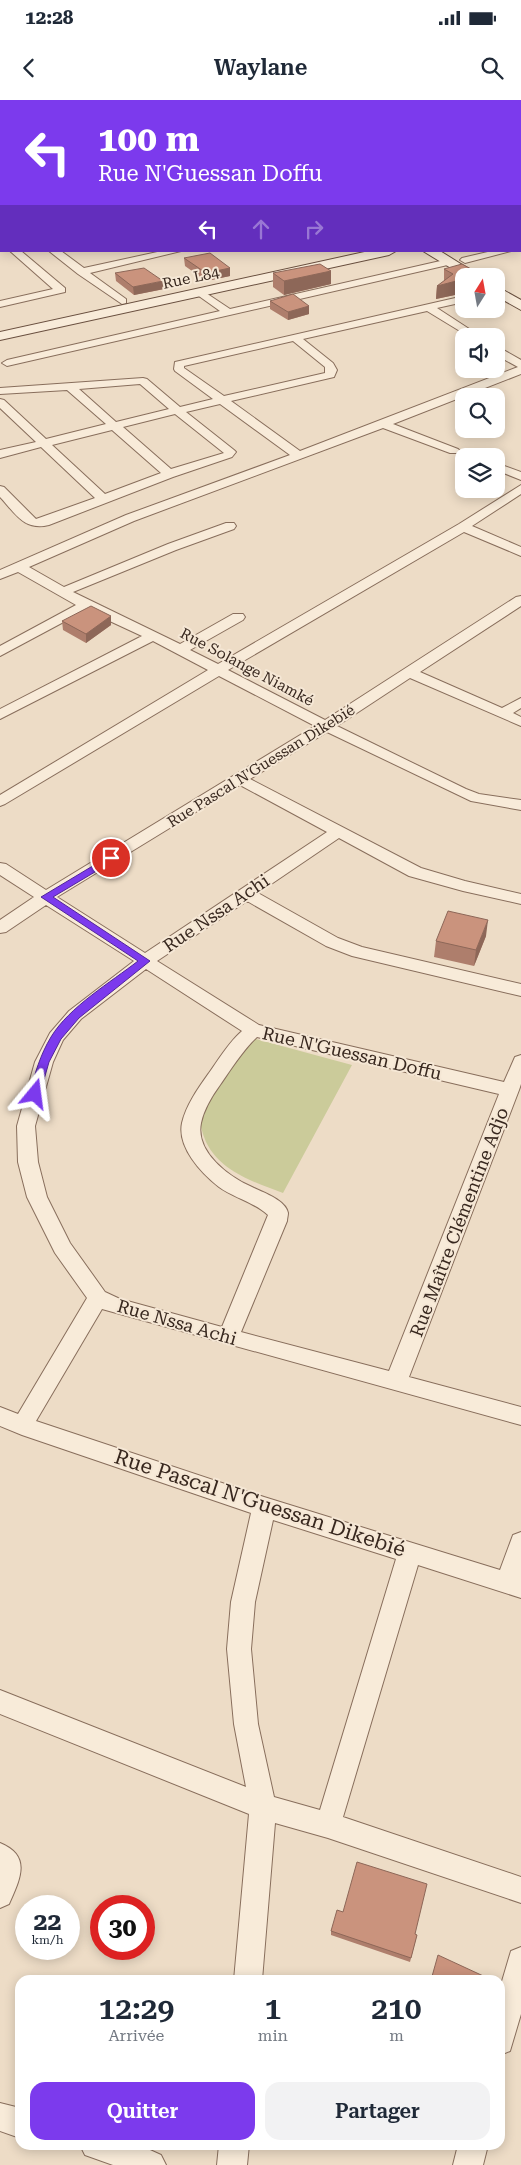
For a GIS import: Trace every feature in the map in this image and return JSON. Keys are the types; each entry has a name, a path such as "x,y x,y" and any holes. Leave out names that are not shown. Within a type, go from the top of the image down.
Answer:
{"main road":[{"name":"Rue L84","path":"0,336 101,310 122,301 351,252"},
{"name":"Rue L84","path":"0,328 200,292 384,252"},
{"path":"433,252 465,260 474,268"},
{"path":"449,257 466,268"},
{"path":"505,289 521,294"},
{"path":"505,294 521,306"}],"street":[{"path":"2,300 61,290 16,252"},
{"path":"55,252 122,301"},
{"path":"81,272 171,252"},
{"path":"465,260 501,252"},
{"path":"7,363 229,313 449,257"},
{"path":"200,292 229,313"},
{"path":"298,455 179,369 179,364 455,301"},
{"path":"428,307 462,328"},
{"path":"0,454 221,399 330,375 332,370 329,365 296,338"},
{"path":"505,355 521,365"},
{"path":"6,570 130,518 383,424 521,370"},
{"path":"0,391 143,381 230,452 228,455 169,474 44,522 36,523 29,521 0,490"},
{"path":"69,386 113,427 169,474"},
{"path":"0,402 103,499"},
{"path":"0,422 19,421"},
{"path":"383,424 454,450"},
{"path":"505,470 521,476"},
{"path":"0,801 463,526 521,489"},
{"path":"63,592 172,547 230,526"},
{"path":"463,526 521,552"},
{"name":"Rue Solange Niamké","path":"6,570 63,592 86,605 153,636 326,726 461,792 476,798 521,805"},
{"name":"Rue Pascal N'Guessan Dikebié","path":"0,928 46,897 241,780 521,600"},
{"path":"0,652 86,605"},
{"path":"180,650 238,617"},
{"path":"0,715 153,636"},
{"path":"409,672 521,722"},
{"path":"502,714 521,702"},
{"path":"241,780 415,872 463,886 521,899"},
{"name":"Rue Nssa Achi","path":"338,832 145,961 75,1015 56,1037 44,1062 26,1126 28,1162 37,1197 62,1248 98,1298 115,1306 521,1416"},
{"name":"Rue N'Guessan Doffu","path":"0,868 254,1030 510,1090"},
{"path":"247,894 332,942 358,952 521,990"},
{"path":"228,1337 277,1221 278,1213 272,1206 242,1192 225,1181 202,1161 191,1131 195,1113 207,1090 246,1037 254,1030"},
{"name":"Rue Maître Clémentine Adjo","path":"396,1382 521,1061"},
{"path":"22,1426 98,1298"},
{"name":"Rue Pascal N'Guessan Dikebié","path":"0,1416 22,1426 264,1507 515,1585"},
{"path":"248,1975 264,1807 246,1724 239,1649 242,1602 264,1507"},
{"path":"515,1585 521,1542"},
{"path":"328,1825 410,1552"},
{"path":"0,1702 264,1807 328,1825 521,1890"},
{"path":"0,1856 9,1864 0,1894"},
{"path":"505,2022 521,1961"},
{"path":"0,2117 15,2122"},
{"path":"107,2150 135,2162"},
{"path":"232,2165 234,2150"},
{"path":"468,2165 472,2150"}],"green space":[{"path":"252,1038 352,1065 283,1193 239,1175 220,1161 206,1142 197,1112"}],"building":[{"path":"210,253 230,268 206,273 184,258"},
{"path":"320,264 331,271 284,281 273,273"},
{"path":"462,264 469,268 455,268 455,281 437,286 453,274 444,269"},
{"path":"144,268 163,281 133,287 115,273"},
{"path":"293,294 309,306 288,312 270,301"},
{"path":"91,606 111,616 86,634 62,621"},
{"path":"448,911 488,920 476,950 436,941"},
{"path":"357,1862 427,1884 411,1958 331,1931 337,1910 343,1912"},
{"path":"438,1955 481,1975 432,1975"}],"route":[{"path":"35,1094 44,1062 56,1037 75,1015 145,961 46,897 111,858"}]}
